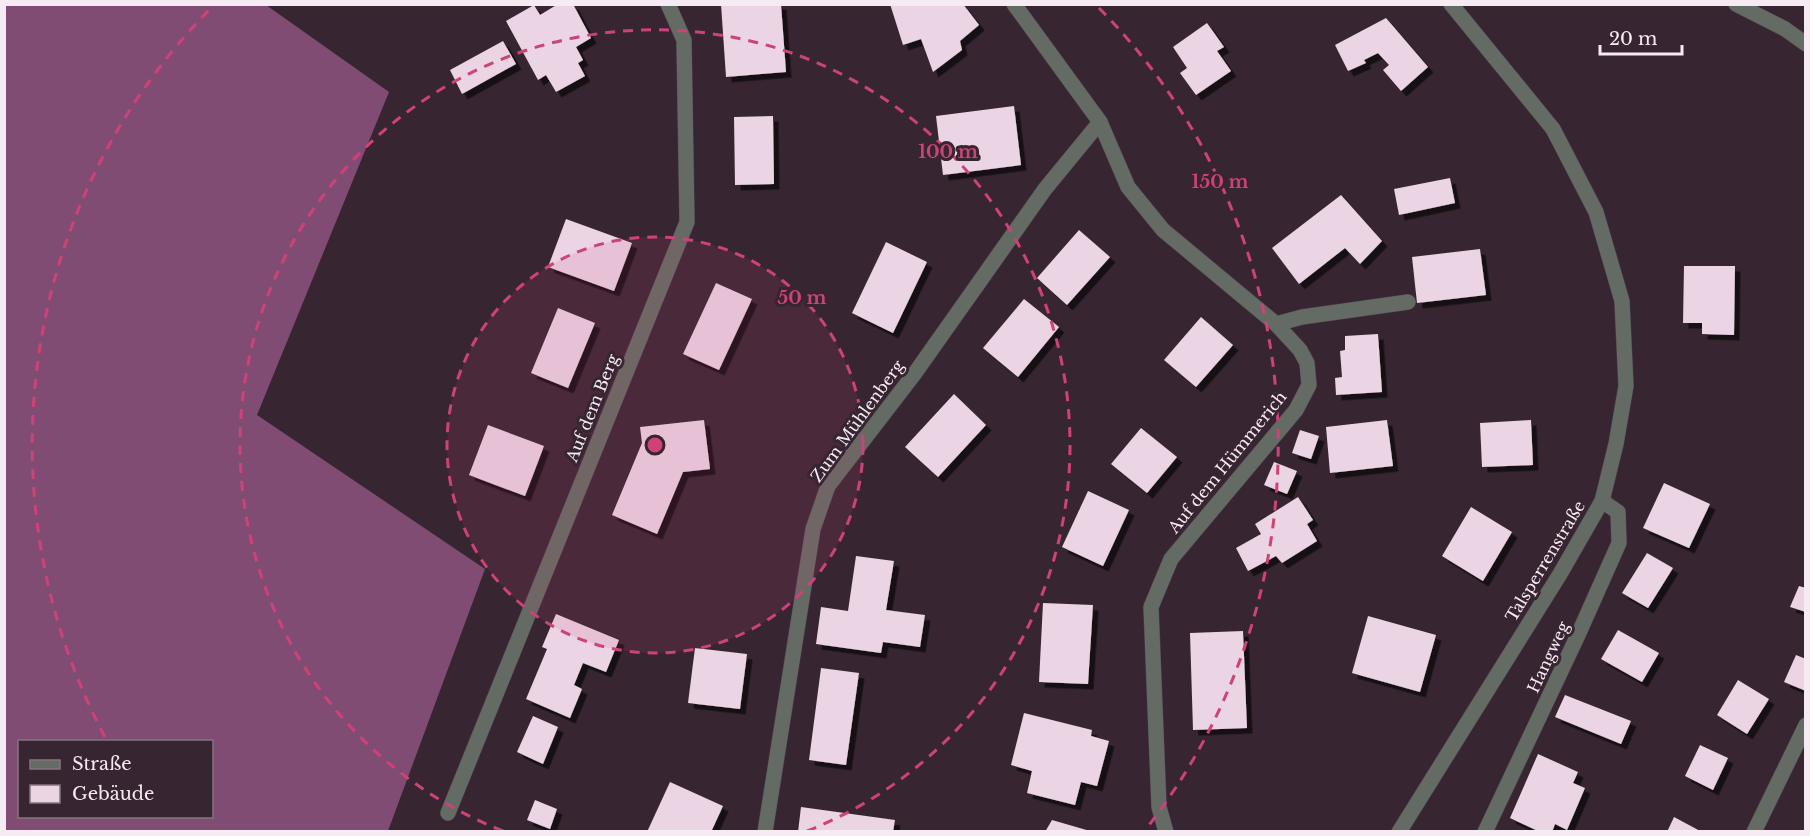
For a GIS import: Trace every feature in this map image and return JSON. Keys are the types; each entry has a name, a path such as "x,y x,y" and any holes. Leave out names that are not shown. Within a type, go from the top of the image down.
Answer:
{"street":[{"name":"Auf dem Berg","path":"448,813 687,222 684,40 668,4"},
{"name":"Auf dem Hümmerich","path":"1014,4 1101,122 1128,187 1163,230 1276,324 1300,350 1307,363 1310,385 1296,410 1171,560 1151,607 1159,807 1166,831"},
{"name":"Talsperrenstraße","path":"1400,831 1560,574 1602,501 1616,444 1626,387 1622,301 1596,212 1553,129 1450,4"},
{"path":"1736,4 1785,29 1806,44"},
{"name":"Zum Mühlenberg","path":"765,831 813,529 828,486 915,373 1045,189 1101,122"},
{"path":"1276,324 1302,317 1408,302"},
{"name":"Hangweg","path":"1485,831 1619,543 1618,512 1602,501"},
{"path":"1754,831 1804,734"}],"shaded area":[{"path":"5,4 266,5 389,92 257,415 485,569 388,831 5,831"}],"building":[{"path":"558,4 573,4 591,38 576,47 583,60 578,63 585,76 556,92 546,75 538,80 506,21 534,5 540,15"},
{"path":"721,4 781,4 786,72 726,77"},
{"path":"890,4 963,4 979,25 960,41 962,50 933,72 921,39 903,45"},
{"path":"1386,18 1428,67 1401,91 1383,70 1389,65 1378,53 1364,60 1366,63 1348,71 1335,45"},
{"path":"1207,23 1224,47 1217,51 1231,71 1196,95 1180,73 1187,68 1173,47"},
{"path":"503,41 516,64 462,94 450,70"},
{"path":"1014,106 1021,165 943,175 936,116"},
{"path":"773,116 774,184 735,185 734,117"},
{"path":"1450,178 1455,203 1399,215 1394,189"},
{"path":"1341,195 1382,241 1360,264 1345,248 1299,284 1272,248"},
{"path":"566,219 632,243 614,291 548,267"},
{"path":"1079,230 1110,257 1067,305 1037,278"},
{"path":"886,242 927,262 893,333 852,313"},
{"path":"1480,249 1486,295 1417,303 1412,257"},
{"path":"1684,266 1735,266 1734,335 1702,334 1702,323 1683,323"},
{"path":"716,283 752,299 719,370 683,354"},
{"path":"1024,299 1059,327 1018,377 983,348"},
{"path":"558,308 595,323 568,388 531,373"},
{"path":"1201,317 1233,345 1196,387 1164,360"},
{"path":"1378,334 1382,392 1336,395 1335,378 1342,377 1340,351 1345,350 1345,336"},
{"path":"954,394 986,425 938,477 905,447"},
{"path":"704,420 710,469 683,472 657,534 612,515 642,443 640,427"},
{"path":"1387,420 1393,466 1330,473 1326,427"},
{"path":"1531,420 1533,465 1482,467 1480,423"},
{"path":"488,425 544,446 525,496 469,475"},
{"path":"1141,428 1177,457 1147,493 1111,464"},
{"path":"1300,430 1319,436 1311,459 1292,453"},
{"path":"1274,462 1297,471 1287,494 1264,485"},
{"path":"1664,483 1710,504 1689,548 1643,528"},
{"path":"1088,491 1129,510 1103,566 1062,547"},
{"path":"1298,497 1313,520 1307,524 1317,541 1282,563 1276,556 1248,571 1236,548 1261,534 1255,524"},
{"path":"1471,507 1512,532 1483,581 1442,556"},
{"path":"1647,553 1673,568 1648,608 1622,593"},
{"path":"856,556 894,561 886,610 925,615 920,647 883,642 881,653 816,644 821,607 848,611"},
{"path":"1799,586 1806,588 1806,612 1790,607"},
{"path":"1043,603 1093,605 1088,684 1039,682"},
{"path":"556,614 619,640 606,672 583,663 574,685 582,689 570,718 526,699 547,649 542,647"},
{"path":"1368,616 1436,635 1420,692 1352,673"},
{"path":"1618,630 1659,653 1642,682 1601,659"},
{"path":"1243,631 1247,728 1193,730 1190,633"},
{"path":"695,648 747,654 740,709 688,703"},
{"path":"1796,655 1806,659 1806,691 1784,682"},
{"path":"821,668 859,673 846,765 809,760"},
{"path":"1738,680 1769,699 1747,734 1717,715"},
{"path":"1565,695 1631,721 1621,744 1555,717"},
{"path":"1024,713 1092,730 1091,736 1109,741 1097,786 1081,782 1075,805 1027,793 1032,771 1011,765"},
{"path":"533,716 558,727 543,764 517,752"},
{"path":"1700,745 1728,758 1713,790 1685,776"},
{"path":"1538,754 1578,772 1573,783 1585,788 1567,830 1555,824 1552,832 1540,832 1510,818"},
{"path":"670,782 723,806 711,832 647,832"},
{"path":"535,800 557,809 550,829 527,820"},
{"path":"801,807 895,820 893,832 798,832"},
{"path":"1674,817 1702,832 1667,832"},
{"path":"1052,820 1090,831 1090,832 1045,832"}]}
